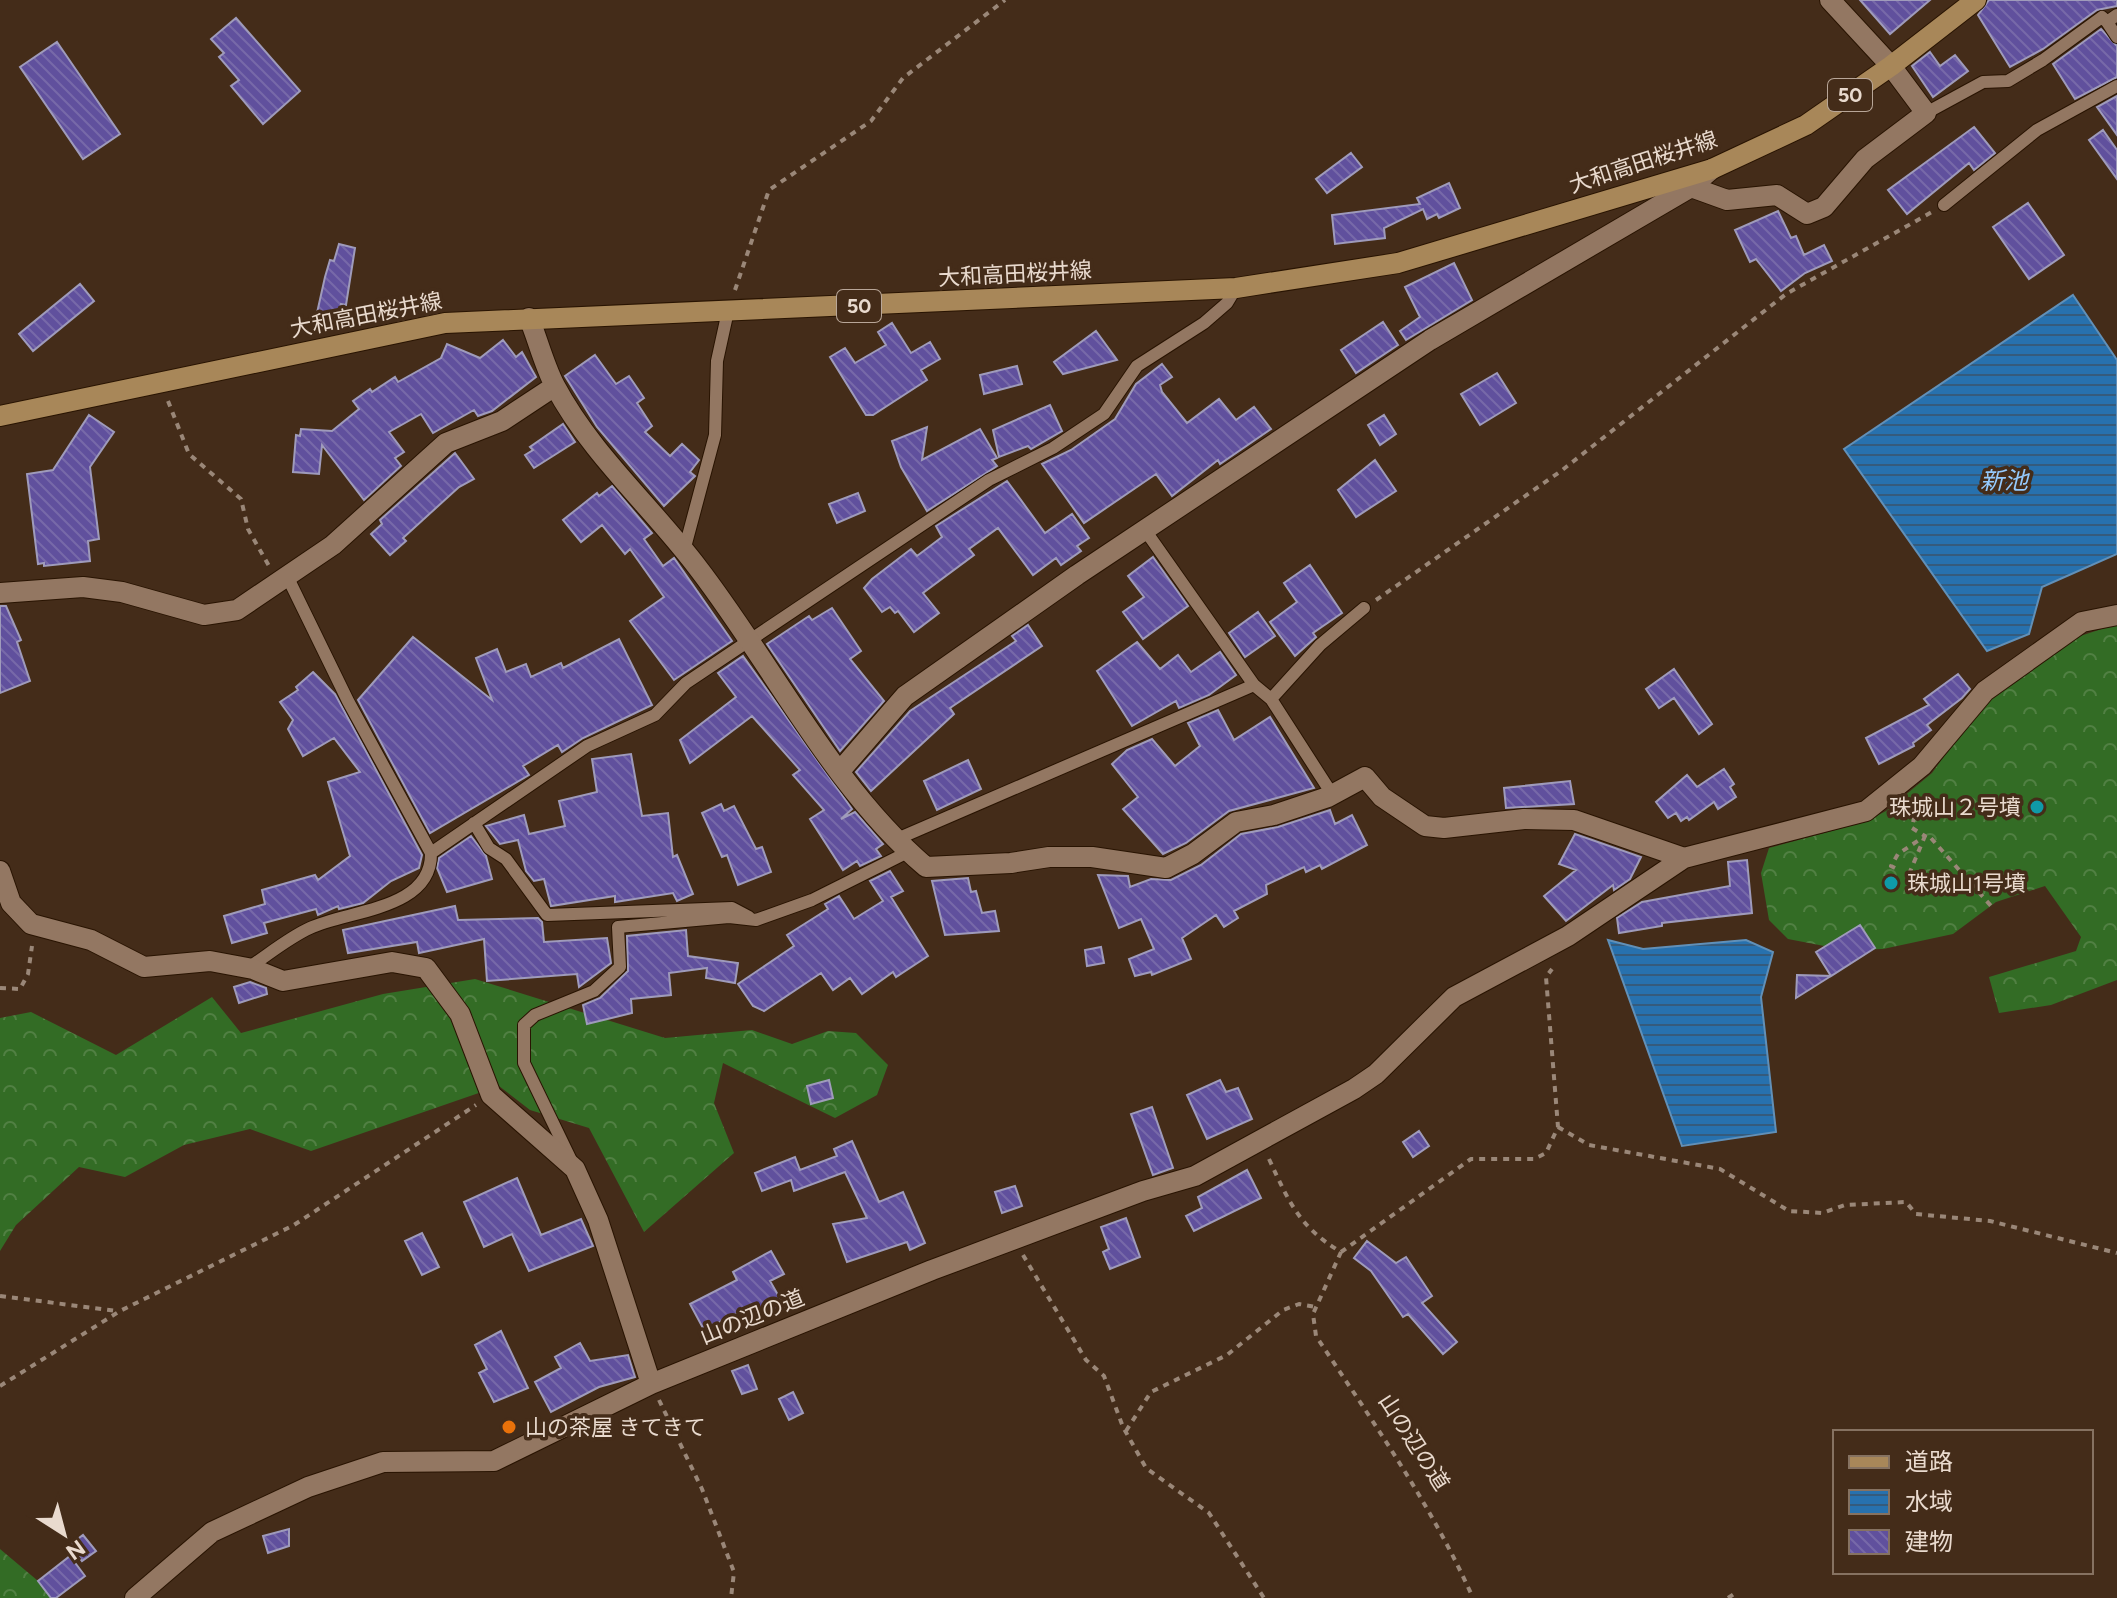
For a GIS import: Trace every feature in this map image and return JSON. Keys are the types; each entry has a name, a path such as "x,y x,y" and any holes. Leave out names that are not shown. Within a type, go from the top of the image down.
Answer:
{"main road":[{"name":"大和高田桜井線","path":"0,416 445,323 1236,288 1398,263 1712,169 1806,125 1891,66 1976,0"}],"street":[{"path":"1691,187 1727,200 1777,195 1807,214 1824,207 1865,159 1926,113 1891,66 1830,0"},
{"path":"840,771 905,696 1145,530 1430,340 1691,187 1712,169"},
{"path":"529,318 555,386 599,449 684,551 840,771 902,846 926,867 1011,863 1049,857 1092,857 1166,868 1193,854 1236,822 1274,815 1332,794 1365,777 1382,797 1425,826 1444,828 1524,819 1574,820 1684,858 1866,811 1922,766 1985,691 2082,622 2117,615"},
{"path":"0,593 83,587 122,592 204,615 237,610 333,545 446,443 502,421 555,386"},
{"name":"山の辺の道","path":"135,1598 212,1532 308,1487 383,1462 494,1461 651,1384 1014,1239 1195,1176 1262,1141 1376,1074 1454,997 1568,936 1684,858"},
{"path":"0,871 11,903 31,924 91,940 144,967 210,961 248,968 283,981 392,962 426,968 460,1014 491,1095 575,1169 598,1220 651,1384"}],"lane":[{"path":"1926,113 1983,82 2008,81 2102,17 2112,19 2117,37"},
{"path":"1944,205 2037,130 2117,86"},
{"path":"431,853 587,746 655,715 686,683 748,639 855,573 989,480 1053,448 1104,414 1137,366 1204,323 1227,303 1236,288"},
{"path":"684,551 715,435 717,361 728,311"},
{"path":"1145,530 1254,685 1271,699 1332,794"},
{"path":"248,968 310,928 383,906 417,887 431,869 431,853 282,579"},
{"path":"1271,699 1320,645 1364,608"},
{"path":"575,1169 524,1063 524,1025 535,1015 594,991 620,967 618,927 729,917 756,920 812,900 902,846 1254,685"},
{"path":"474,823 489,848 506,859 547,915 732,908 756,920"}],"path":[{"path":"728,311 769,190 871,121 903,78 1005,0"},
{"path":"1364,608 1561,471 1786,294 1944,205"},
{"path":"162,381 189,454 241,499 248,529 282,579"},
{"path":"1903,811 1905,819 1915,813 1912,828 1936,840 1991,906"},
{"path":"1895,868 1891,866 1898,854 1925,836"},
{"path":"1909,874 1925,836"},
{"path":"0,988 20,989 28,974 32,956 31,924"},
{"path":"1126,1431 1151,1392 1227,1355 1283,1310 1299,1304 1316,1307 1341,1252 1471,1159 1534,1159 1546,1153 1558,1127 1546,977 1556,964"},
{"path":"0,1386 120,1311 294,1225 491,1095"},
{"path":"1558,1127 1589,1145 1720,1169 1789,1211 1822,1213 1845,1205 1906,1202 1916,1214 1990,1221 2117,1253"},
{"path":"1262,1141 1292,1209 1315,1236 1341,1252"},
{"path":"1014,1239 1086,1360 1104,1376 1126,1431 1146,1468 1209,1513 1264,1598"},
{"path":"0,1296 120,1311"},
{"name":"山の辺の道","path":"1316,1307 1316,1336 1441,1528 1473,1598"},
{"path":"651,1384 702,1489 734,1572 731,1598"},
{"path":"1728,1598 1737,1592"}],"green space":[{"path":"2117,624 2117,980 2051,1005 1999,1013 1989,977 2076,951 2081,937 2045,886 1996,902 1953,934 1883,949 1845,950 1788,939 1769,920 1761,873 1769,848 1865,822 1886,811 1932,773 1974,715 2006,685 2074,638"},
{"path":"475,979 665,1038 752,1030 792,1044 828,1031 856,1033 888,1065 877,1095 835,1118 723,1063 714,1103 734,1153 644,1232 589,1128 530,1110 499,1086 311,1151 250,1129 184,1145 125,1177 79,1167 16,1225 0,1251 0,1018 31,1012 116,1055 212,997 241,1033 383,994"},
{"path":"0,1549 50,1591 52,1598 0,1598"}],"water":[{"name":"新池","path":"2073,295 2117,360 2117,554 2042,587 2029,634 1987,651 1844,449"},
{"path":"1608,940 1643,949 1746,940 1773,952 1761,997 1776,1132 1682,1146"}],"building":[{"path":"1860,0 1930,0 1890,34"},
{"path":"1989,0 2117,0 2117,6 2097,10 2043,49 2010,67 1978,15"},
{"path":"236,18 300,91 263,124 231,86 239,80 219,57 224,53 211,39"},
{"path":"2101,29 2117,46 2117,77 2075,99 2053,64"},
{"path":"57,42 120,134 83,159 20,67"},
{"path":"1930,52 1940,66 1955,55 1968,71 1933,97 1912,66"},
{"path":"2117,96 2117,135 2097,107"},
{"path":"1974,127 1995,153 1974,170 1969,163 1907,214 1888,190"},
{"path":"2103,130 2117,150 2117,179 2089,140"},
{"path":"1351,153 1362,167 1327,193 1316,179"},
{"path":"1449,183 1460,208 1439,218 1437,214 1427,219 1423,209 1384,228 1385,238 1335,244 1332,215 1420,204 1417,198"},
{"path":"2028,203 2064,255 2029,279 1993,227"},
{"path":"1778,211 1791,238 1796,236 1804,255 1824,245 1832,261 1805,273 1781,291 1756,259 1750,262 1735,230"},
{"path":"339,244 355,248 346,305 341,304 338,317 317,313 330,260 334,261"},
{"path":"1454,263 1472,300 1406,340 1400,331 1420,317 1405,287"},
{"path":"80,284 94,301 33,351 19,334"},
{"path":"1383,322 1398,345 1356,373 1341,350"},
{"path":"892,323 911,353 930,342 940,359 921,370 927,380 873,415 866,415 830,357 845,348 855,363 886,345 878,332"},
{"path":"1096,331 1117,360 1063,374 1054,362"},
{"path":"503,340 516,357 522,352 536,377 492,411 478,416 474,410 433,433 421,414 389,432 404,452 395,458 401,466 364,500 322,445 319,474 293,472 296,435 300,436 301,429 332,431 359,409 353,401 370,389 372,392 395,377 398,382 441,358 447,344 480,358"},
{"path":"595,355 616,384 629,376 644,398 637,403 652,426 645,432 670,456 682,444 699,460 690,472 695,476 664,506 597,427 565,376"},
{"path":"1162,364 1172,377 1160,385 1162,392 1187,423 1219,399 1236,420 1254,407 1271,429 1220,464 1218,460 1172,496 1156,474 1084,523 1042,464 1071,450 1115,419 1136,384"},
{"path":"1017,366 1022,384 984,394 980,375"},
{"path":"1497,373 1516,403 1480,425 1461,394"},
{"path":"1050,405 1062,431 1031,449 1028,446 999,457 993,430"},
{"path":"89,415 114,432 90,467 99,539 88,541 90,561 44,566 44,563 38,564 27,474 53,470"},
{"path":"1384,415 1396,434 1380,445 1368,425"},
{"path":"563,424 575,442 534,468 525,455 533,450 530,447"},
{"path":"927,427 922,460 980,429 997,458 992,460 997,466 927,511 901,467 892,441"},
{"path":"455,453 474,479 459,487 403,538 406,541 390,555 371,534 382,524 380,520"},
{"path":"1375,460 1396,491 1356,517 1338,490"},
{"path":"1007,481 1045,533 1072,514 1089,538 1077,546 1081,551 1061,565 1056,558 1033,575 998,528 969,549 974,555 923,593 939,613 914,632 898,611 895,613 890,607 882,612 864,588 872,579 911,549 917,556 942,537 936,526"},
{"path":"612,486 652,533 644,539 663,566 674,558 732,641 674,680 630,621 664,597 630,549 625,554 602,525 581,542 563,520 597,493 599,496"},
{"path":"858,493 865,511 837,523 829,504"},
{"path":"1153,557 1188,606 1143,639 1123,612 1144,597 1128,576"},
{"path":"1310,565 1342,613 1313,633 1316,637 1295,656 1270,622 1297,602 1284,583"},
{"path":"0,606 6,606 21,640 17,642 30,681 0,693"},
{"path":"832,608 861,651 850,659 884,701 840,751 767,644 809,616 812,620"},
{"path":"1258,612 1275,636 1245,657 1229,633"},
{"path":"1028,625 1042,646 950,708 954,714 871,791 856,772 910,711 1016,641 1012,636"},
{"path":"413,637 492,700 476,658 497,649 506,672 526,664 531,677 561,663 563,668 619,639 652,705 583,738 562,752 558,745 523,766 529,775 430,833 358,700"},
{"path":"1137,642 1160,669 1178,655 1191,672 1220,652 1236,675 1209,695 1179,708 1176,701 1132,726 1097,671"},
{"path":"743,656 852,809 841,819 855,812 883,844 876,849 881,856 860,866 857,861 843,870 810,819 824,810 793,775 800,770 752,716 690,763 680,740 736,697 718,673"},
{"path":"1674,669 1712,724 1699,734 1674,698 1659,708 1646,689"},
{"path":"313,672 335,694 422,855 419,868 391,881 363,903 339,909 338,906 318,915 316,909 264,923 267,933 232,943 224,916 265,904 262,890 315,875 318,880 350,856 328,782 360,772 334,738 303,756 288,729 293,720 280,702 298,690 296,687"},
{"path":"1958,674 1970,689 1927,725 1931,730 1913,743 1914,746 1879,764 1866,738 1929,705 1924,699"},
{"path":"1218,710 1234,740 1270,717 1314,788 1229,811 1186,843 1163,854 1123,809 1138,797 1112,764 1127,750 1152,739 1175,766 1200,746 1188,723"},
{"path":"631,754 642,816 668,813 673,857 677,855 693,894 677,901 673,893 615,902 615,896 551,906 544,879 534,881 526,871 518,840 500,844 486,826 524,815 529,834 565,826 559,801 597,792 592,759"},
{"path":"968,760 981,789 937,810 924,781"},
{"path":"1724,769 1734,784 1730,787 1736,797 1718,809 1714,802 1689,820 1687,817 1681,821 1676,813 1668,818 1656,802 1687,775 1697,787"},
{"path":"1570,781 1574,804 1506,808 1504,788"},
{"path":"721,804 724,811 734,806 756,849 762,847 771,872 738,885 727,855 722,857 702,813"},
{"path":"1330,810 1335,824 1352,815 1367,845 1322,869 1320,865 1306,872 1304,867 1266,885 1267,894 1234,911 1238,918 1224,927 1216,915 1182,938 1191,959 1152,975 1151,972 1135,976 1129,959 1154,949 1141,919 1119,928 1098,875 1128,876 1130,887 1151,879 1171,880 1201,865 1241,834 1278,827"},
{"path":"1575,834 1641,857 1630,879 1614,890 1613,885 1566,921 1544,896 1576,870 1559,864"},
{"path":"471,836 486,856 492,879 447,892 437,868 439,858"},
{"path":"1747,860 1752,913 1662,923 1662,926 1619,933 1617,918 1642,902 1730,886 1728,862"},
{"path":"890,871 903,891 891,897 928,956 896,977 893,972 862,994 850,978 833,990 821,973 764,1011 753,1006 738,984 794,946 787,935 828,909 825,904 839,896 854,919 883,901 870,881"},
{"path":"968,878 971,892 976,891 982,913 995,911 999,931 945,935 932,881"},
{"path":"455,906 458,920 538,918 542,922 544,942 607,938 611,963 579,987 577,974 487,981 484,939 419,953 417,942 348,953 343,930"},
{"path":"1860,925 1875,948 1831,976 1816,952"},
{"path":"686,930 688,956 738,963 735,983 706,978 707,968 669,973 671,995 631,999 632,1013 587,1024 583,1005 600,998 628,971 627,936"},
{"path":"1101,947 1104,963 1087,966 1085,950"},
{"path":"1797,975 1831,976 1796,998"},
{"path":"250,982 266,988 267,994 239,1003 234,987"},
{"path":"829,1080 833,1098 811,1104 807,1086"},
{"path":"1220,1080 1226,1092 1238,1088 1252,1119 1207,1139 1187,1095"},
{"path":"1152,1107 1173,1168 1153,1175 1131,1114"},
{"path":"1419,1131 1429,1146 1413,1157 1403,1142"},
{"path":"852,1141 879,1202 903,1192 925,1243 910,1250 907,1242 847,1262 833,1224 867,1218 845,1172 794,1191 791,1180 762,1191 755,1173 795,1157 800,1170 837,1156 834,1149"},
{"path":"1247,1170 1261,1198 1194,1231 1186,1216 1202,1208 1198,1197"},
{"path":"517,1178 541,1235 581,1219 593,1246 529,1271 512,1234 484,1247 464,1202"},
{"path":"1015,1186 1022,1206 1002,1213 995,1192"},
{"path":"1126,1218 1140,1257 1110,1269 1103,1252 1109,1249 1101,1227"},
{"path":"422,1233 439,1267 422,1275 405,1241"},
{"path":"1367,1241 1396,1263 1406,1257 1432,1296 1422,1303 1457,1342 1443,1354 1408,1314 1403,1317 1371,1271 1354,1258"},
{"path":"771,1251 784,1274 770,1281 785,1307 763,1319 755,1304 704,1330 690,1304 737,1280 733,1272"},
{"path":"501,1331 528,1388 494,1402 479,1373 487,1369 475,1345"},
{"path":"580,1343 590,1361 628,1355 635,1377 599,1387 551,1412 535,1382 561,1368 555,1357"},
{"path":"748,1365 757,1389 742,1394 732,1371"},
{"path":"793,1392 803,1413 789,1420 779,1399"},
{"path":"289,1529 289,1546 268,1553 263,1536"},
{"path":"83,1535 96,1551 82,1561 70,1545"},
{"path":"70,1556 85,1576 56,1598 51,1598 38,1581"}],"place":[{"name":"珠城山２号墳","path":"2037,807"},
{"name":"珠城山1号墳","path":"1891,883"},
{"name":"山の茶屋 きてきて","path":"509,1427"}]}
